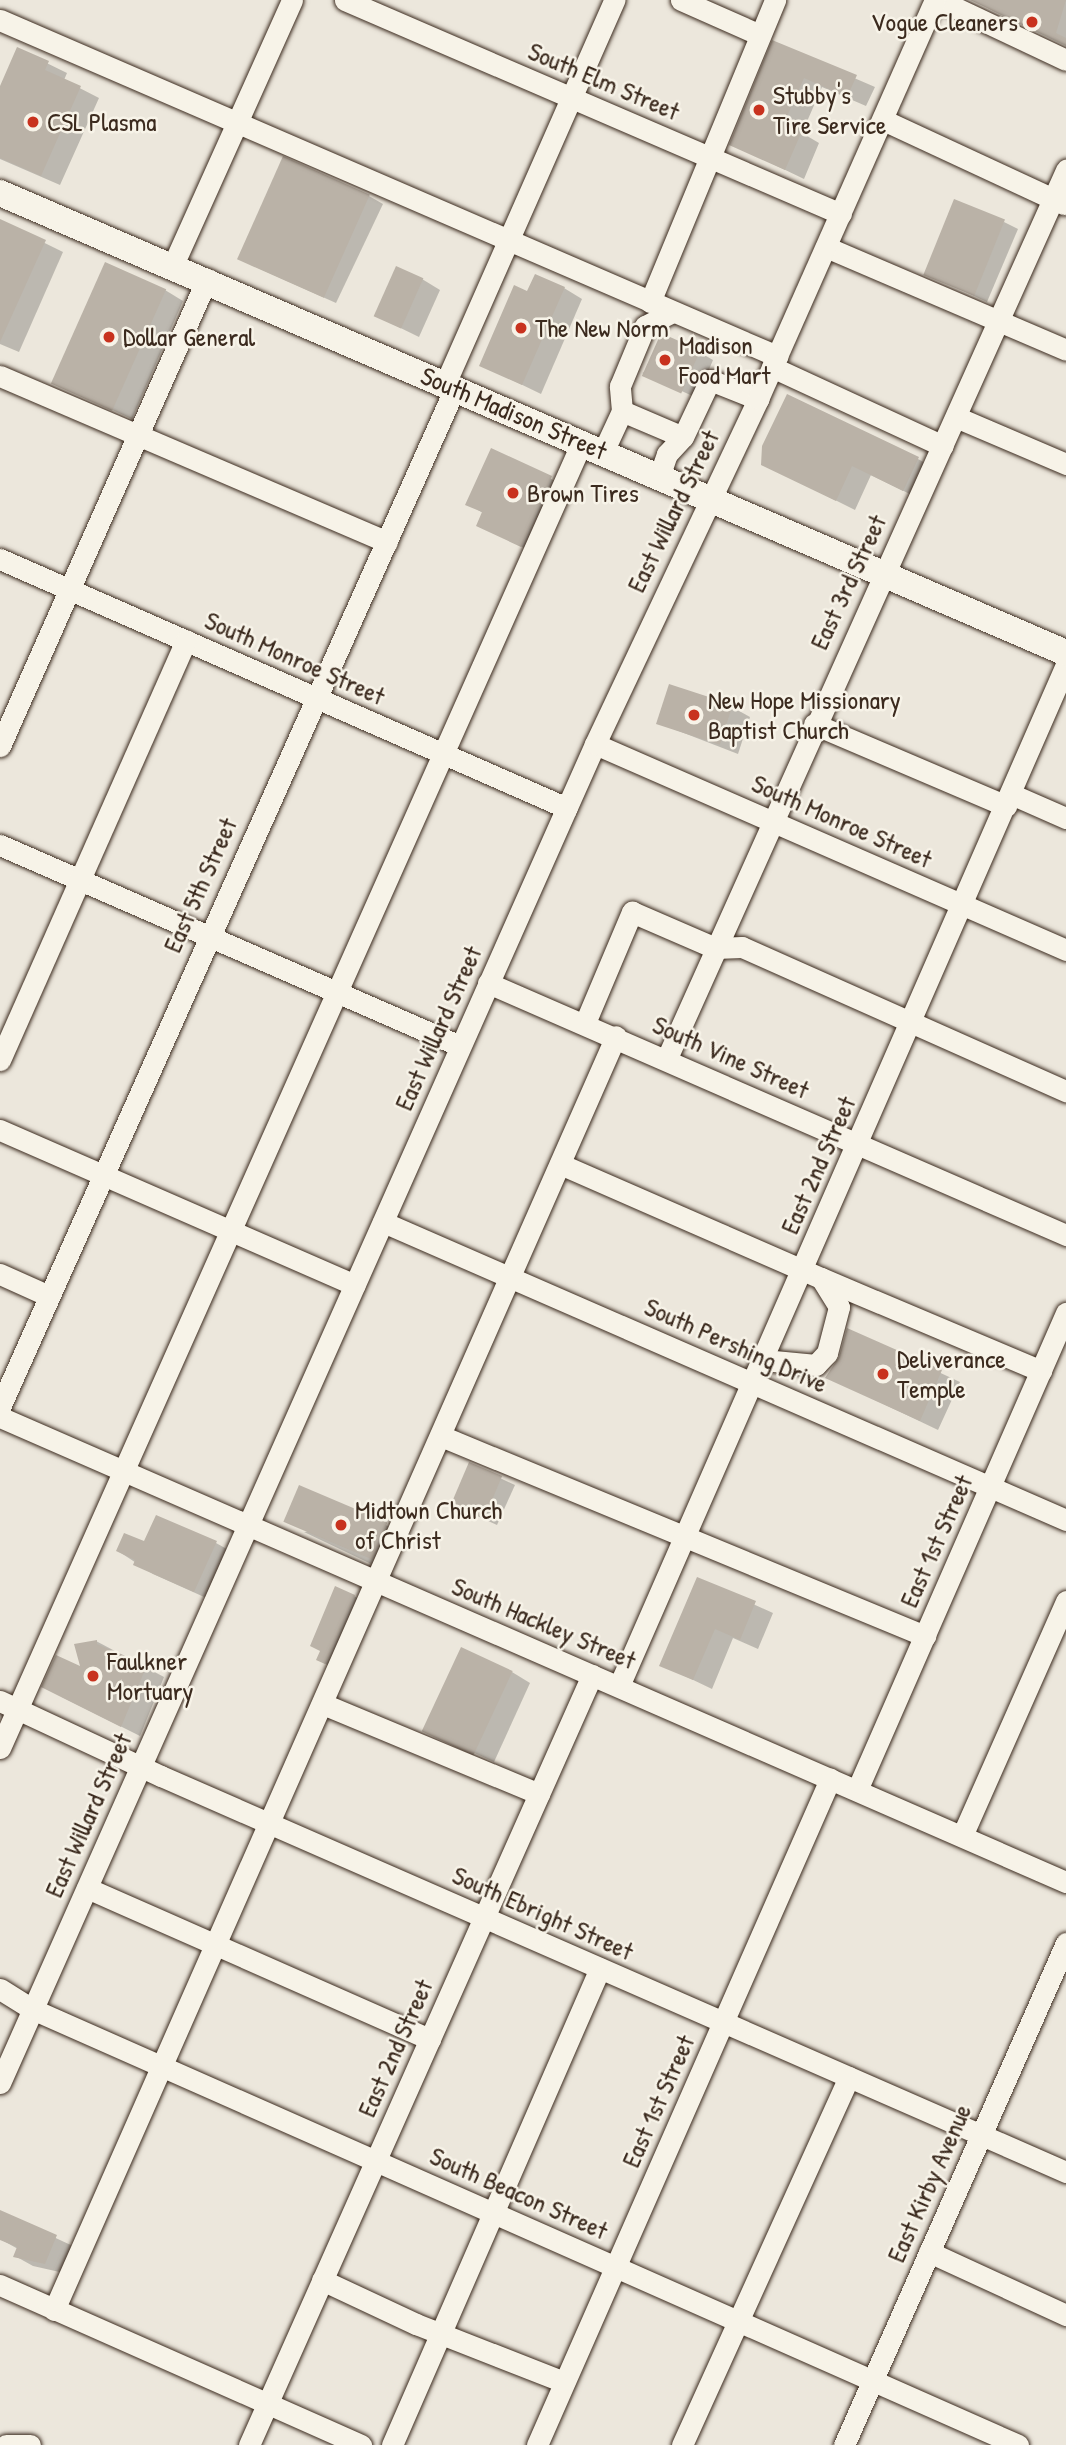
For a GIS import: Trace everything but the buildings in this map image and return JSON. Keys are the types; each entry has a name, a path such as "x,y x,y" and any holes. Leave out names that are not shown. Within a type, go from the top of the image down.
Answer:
{"main road":[{"name":"South Madison Street","path":"0,193 207,279 1066,653"}],"street":[{"path":"0,14 6,0"},
{"path":"173,265 292,0"},
{"name":"South Elm Street","path":"345,0 841,214"},
{"name":"East 5th Street","path":"0,1407 315,697 387,542 508,242 614,0"},
{"path":"681,0 760,35"},
{"path":"650,302 775,0"},
{"path":"937,0 1066,60"},
{"name":"East Willard Street","path":"0,2083 595,744 758,399 937,0"},
{"path":"0,20 236,125 650,302 943,446"},
{"path":"883,120 1060,202"},
{"name":"East 3rd Street","path":"667,1058 814,724 1000,318 1060,202 1066,170"},
{"path":"826,247 1000,318 1066,350"},
{"path":"0,746 207,279"},
{"path":"0,1748 8,1705 125,1471 442,754 592,447 622,411 620,386 645,326 672,312"},
{"path":"0,376 387,542"},
{"path":"659,477 667,454 683,437 709,380 758,399"},
{"path":"622,411 683,437"},
{"path":"956,417 1066,464"},
{"name":"South Monroe Street","path":"0,559 567,808"},
{"path":"0,1060 186,640"},
{"name":"East 2nd Street","path":"620,1686 763,1360 812,1274 857,1144 913,1022 1066,665"},
{"path":"814,724 1008,800 1066,818"},
{"name":"South Monroe Street","path":"595,744 1066,950"},
{"path":"0,845 209,934 460,1046"},
{"path":"585,1023 632,912 715,948 742,947 1066,1091"},
{"name":"South Vine Street","path":"488,983 667,1058 1066,1235"},
{"path":"54,2309 164,2067 616,1036"},
{"path":"0,1129 355,1285"},
{"path":"560,1164 1041,1371"},
{"name":"South Pershing Drive","path":"383,1222 1066,1520"},
{"path":"0,1274 49,1296"},
{"path":"763,1360 816,1365 827,1353 839,1307 812,1274"},
{"name":"East 1st Street","path":"857,1790 1066,1313"},
{"name":"South Hackley Street","path":"0,1417 1066,1882"},
{"path":"441,1436 686,1534 925,1636"},
{"path":"962,1836 1066,1601"},
{"name":"East 2nd Street","path":"249,2445 592,1675"},
{"path":"323,1704 539,1794"},
{"name":"South Ebright Street","path":"8,1705 271,1824 1066,2172"},
{"name":"East 1st Street","path":"537,2445 831,1779"},
{"path":"87,1888 430,2039"},
{"name":"East Kirby Avenue","path":"844,2445 1066,1943"},
{"path":"392,2445 600,1968"},
{"name":"South Beacon Street","path":"0,1989 32,2009 1018,2445"},
{"path":"682,2445 849,2077"},
{"path":"929,2252 1066,2315"},
{"path":"322,2280 442,2333 564,2382"},
{"path":"0,2285 361,2445"},
{"path":"6,2445 30,2445"}],"place":[{"name":"Vogue Cleaners","path":"1032,22"},
{"name":"Stubby's Tire Service","path":"759,110"},
{"name":"CSL Plasma","path":"33,122"},
{"name":"The New Norm","path":"521,328"},
{"name":"Dollar General","path":"109,337"},
{"name":"Madison Food Mart","path":"665,360"},
{"name":"Brown Tires","path":"513,493"},
{"name":"New Hope Missionary Baptist Church","path":"694,715"},
{"name":"Deliverance Temple","path":"883,1374"},
{"name":"Midtown Church of Christ","path":"341,1525"},
{"name":"Faulkner Mortuary","path":"93,1676"}]}
